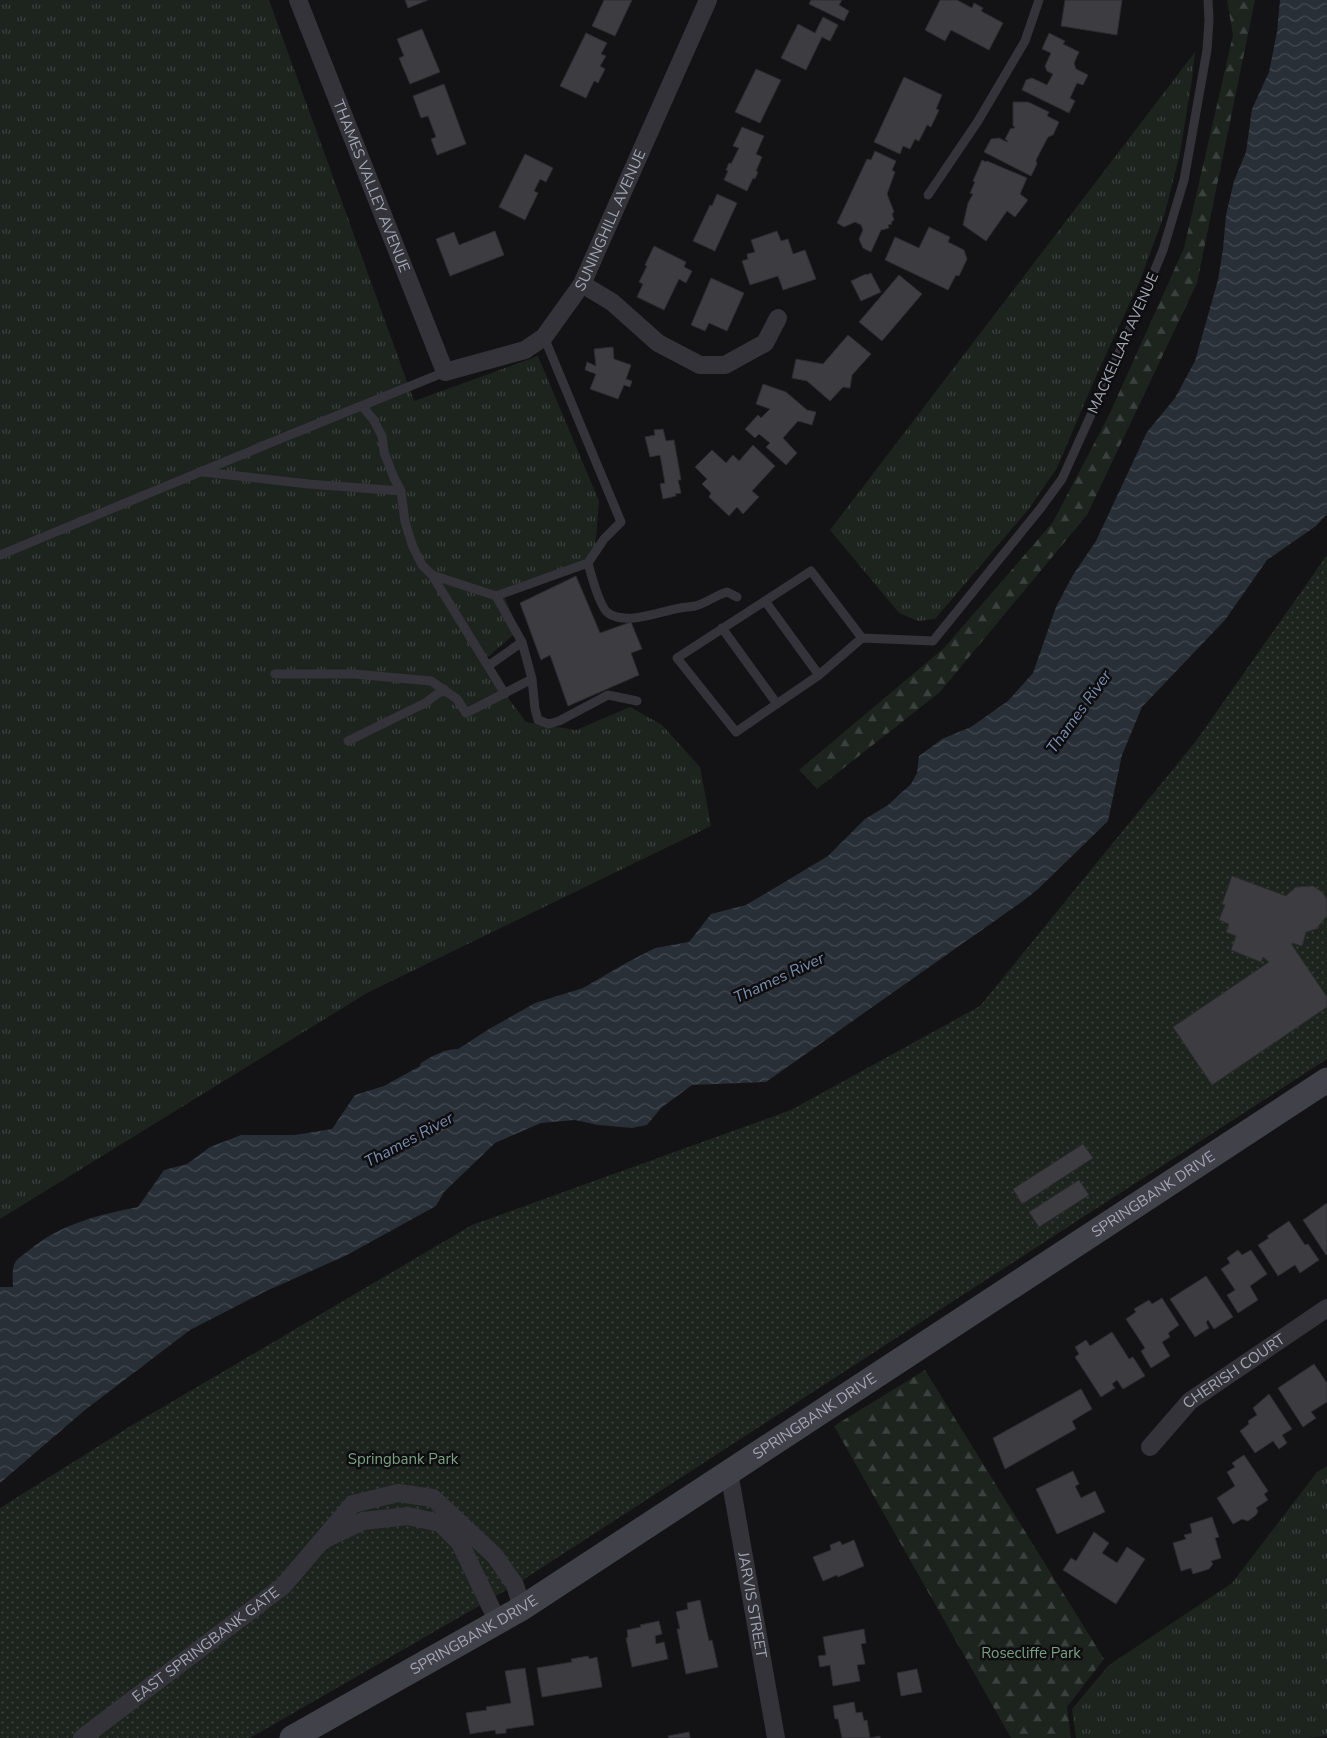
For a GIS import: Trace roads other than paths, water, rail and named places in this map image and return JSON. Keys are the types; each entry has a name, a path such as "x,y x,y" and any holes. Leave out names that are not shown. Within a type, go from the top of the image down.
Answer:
{"main road":[{"name":"SPRINGBANK DRIVE","path":"292,1738 522,1608 1327,1080"}],"street":[{"name":"THAMES VALLEY AVENUE","path":"298,0 445,372"},
{"name":"SUNINGHILL AVENUE","path":"445,372 524,350 544,337 582,284 708,0"},
{"path":"582,284 612,302 658,343 700,365 725,365 765,343 778,318"},
{"name":"CHERISH COURT","path":"1150,1447 1190,1401 1327,1308"},
{"name":"JARVIS STREET","path":"729,1472 776,1738"},
{"name":"EAST SPRINGBANK GATE","path":"82,1738 283,1586 353,1504 398,1493 433,1498 495,1556 515,1585 522,1608"},
{"name":"EAST SPRINGBANK GATE","path":"320,1541 363,1521 408,1516 440,1524 460,1544 498,1622"}],"lane":[{"path":"928,195 978,121 1025,41 1039,0"},
{"name":"MACKELLAR AVENUE","path":"862,638 933,641 1062,479 1140,306 1163,250 1184,180 1207,50 1208,0"},
{"path":"432,575 496,596 588,562 604,539 620,522 544,337"},
{"path":"0,554 445,372"},
{"path":"362,406 373,419 382,436 384,452 401,490 405,522 413,547 422,565 432,575 505,694"},
{"path":"200,472 308,484 401,490"},
{"path":"588,562 595,589 606,612 617,617 638,617 681,607 696,606 728,592 737,597"},
{"path":"811,571 862,638 819,674 736,732 677,658 766,601 811,571"},
{"path":"496,596 522,642 532,679 538,720 548,724 558,721 608,694 637,701"},
{"path":"766,601 819,674"},
{"path":"722,628 777,704"},
{"path":"488,666 522,642"},
{"path":"275,674 354,674 431,680 457,699 466,713 532,679"},
{"path":"348,742 425,703 444,689"}],"water":[{"name":"Thames River","path":"1280,0 1327,0 1327,514 1316,526 1267,560 1225,620 1142,707 1122,755 1108,821 1037,890 1023,901 766,1082 692,1085 661,1108 647,1125 632,1128 598,1125 575,1120 541,1123 495,1143 444,1192 436,1206 347,1255 264,1292 190,1330 85,1410 0,1483 0,1287 13,1287 13,1267 20,1257 40,1242 66,1227 108,1213 138,1207 164,1170 187,1164 210,1147 241,1135 295,1135 332,1129 355,1095 384,1086 420,1066 421,1063 434,1055 458,1049 535,1003 583,988 655,948 689,942 711,914 746,905 828,856 865,819 888,805 911,784 917,773 919,756 942,739 971,727 1008,701 1033,673 1056,607 1073,575 1096,541 1147,432 1175,398 1195,361 1218,280 1226,215 1234,181 1246,152 1252,109 1269,72 1277,32"}],"park label":[{"name":"Springbank Park","path":"403,1459"},
{"name":"Rosecliffe Park","path":"1031,1653"}]}
